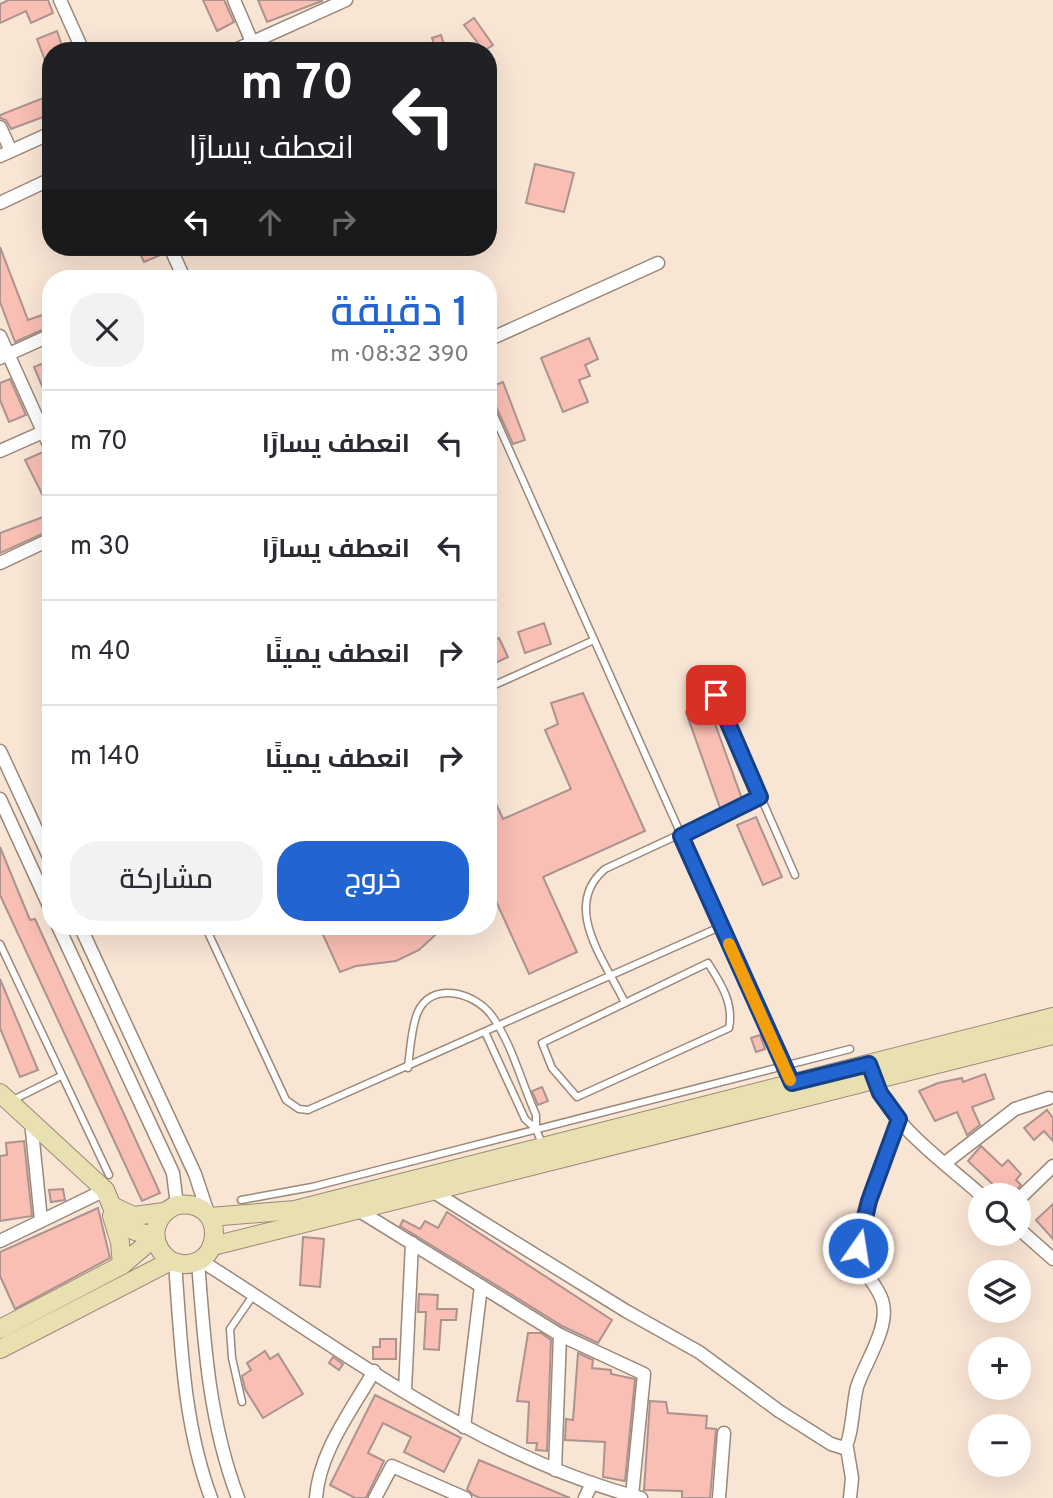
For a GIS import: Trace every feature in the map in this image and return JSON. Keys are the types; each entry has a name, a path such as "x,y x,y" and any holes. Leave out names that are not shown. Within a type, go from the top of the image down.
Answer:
{"main road":[{"path":"871,1072 1053,1017"},
{"path":"0,1349 173,1262 199,1261 213,1246 432,1191 546,1156 794,1091 1053,1034"},
{"path":"4,1098 134,1216 191,1205 209,1217 215,1231 213,1246"},
{"path":"209,1217 260,1216 295,1210 546,1156"},
{"path":"109,1195 128,1228 155,1236"},
{"path":"109,1195 120,1242 122,1265"},
{"path":"0,1329 122,1265 155,1236 171,1209"},
{"path":"155,1236 160,1251 173,1262"}],"street":[{"path":"60,0 79,42"},
{"path":"234,0 252,42 346,0"},
{"path":"0,127 5,153 42,137"},
{"path":"0,203 42,183"},
{"path":"497,336 658,262"},
{"path":"0,336 4,356 42,430"},
{"path":"4,356 42,339"},
{"path":"0,451 42,432"},
{"path":"0,563 42,543"},
{"path":"0,751 42,842"},
{"path":"0,799 42,890"},
{"path":"62,935 173,1172 171,1209"},
{"path":"84,935 195,1174 209,1217"},
{"path":"871,1072 899,1119 968,1183"},
{"path":"0,1083 4,1098"},
{"path":"945,1163 1015,1109 1049,1098"},
{"path":"850,1498 852,1478 847,1448 857,1388 881,1326 883,1311 883,1300 860,1263 858,1248 869,1201 899,1119"},
{"path":"31,1121 41,1220"},
{"path":"1031,1187 1053,1166"},
{"path":"432,1191 626,1311 699,1352 721,1370 831,1444 847,1448"},
{"path":"0,1241 41,1220 109,1195"},
{"path":"199,1261 464,1427 555,1470 636,1497 644,1374 560,1335 358,1210"},
{"path":"1031,1240 1053,1259"},
{"path":"405,1390 412,1243"},
{"path":"199,1261 211,1395 220,1440 238,1498"},
{"path":"173,1262 187,1397 196,1445 211,1498"},
{"path":"464,1427 481,1286"},
{"path":"555,1470 560,1335"},
{"path":"316,1498 317,1476 325,1458 374,1371"},
{"path":"719,1498 724,1433"},
{"path":"374,1498 392,1466 444,1493 465,1498"},
{"path":"585,1498 592,1483"}],"lane":[{"path":"497,422 794,1091"},
{"path":"497,684 594,640"},
{"path":"716,695 795,875"},
{"path":"625,1003 586,923 586,895 595,878 605,869 760,797"},
{"path":"209,935 290,1105 308,1110 408,1068 722,926"},
{"path":"0,944 61,1076 109,1195"},
{"path":"708,963 725,992 732,1013 729,1028 577,1097 552,1068 542,1043 625,1003 708,963"},
{"path":"408,1068 416,1016 429,998 456,992 469,996 483,1006 498,1027 536,1115 536,1129 546,1156"},
{"path":"485,1032 526,1119 536,1129"},
{"path":"241,1200 312,1186 850,1049"},
{"path":"4,1098 61,1076"},
{"path":"242,1402 232,1357 230,1329 254,1294"}],"building":[{"path":"9,0 48,0 53,13 31,23 26,11 0,23 0,4"},
{"path":"203,0 224,0 234,22 217,31"},
{"path":"258,0 322,0 322,1 267,22"},
{"path":"474,18 491,42 477,42 464,25"},
{"path":"57,31 61,42 42,42 42,52 37,39"},
{"path":"441,35 443,42 433,42 432,38"},
{"path":"42,99 42,117 11,129 0,115"},
{"path":"535,164 574,173 564,212 526,203"},
{"path":"0,247 28,320 42,315 42,330 15,342 0,302"},
{"path":"141,256 158,256 144,262"},
{"path":"589,338 598,359 585,365 590,376 579,380 588,402 563,412 541,358"},
{"path":"42,364 42,386 34,367"},
{"path":"10,379 26,415 9,422 0,400 0,383"},
{"path":"503,382 525,440 513,444 497,409 497,384"},
{"path":"42,452 42,494 25,460"},
{"path":"42,517 42,534 0,553 0,533"},
{"path":"544,623 551,644 525,653 518,632"},
{"path":"499,638 508,657 497,662"},
{"path":"583,693 645,831 543,877 577,952 529,974 497,903 497,806 503,819 571,789 545,730 558,724 551,703"},
{"path":"708,704 742,799 720,808 686,712"},
{"path":"756,817 782,877 763,885 737,825"},
{"path":"0,847 30,920 35,919 160,1193 142,1201 0,895"},
{"path":"323,935 435,935 419,950 396,961 356,966 340,972"},
{"path":"0,979 38,1070 20,1077 0,1028"},
{"path":"760,1035 765,1049 756,1052 751,1038"},
{"path":"985,1074 994,1099 972,1107 980,1125 967,1135 957,1112 935,1121 919,1091 938,1083 962,1078 963,1082"},
{"path":"542,1087 548,1101 538,1105 532,1091"},
{"path":"1047,1110 1053,1118 1053,1141 1044,1131 1034,1140 1024,1128"},
{"path":"24,1141 32,1216 0,1221 0,1156 7,1155 6,1143"},
{"path":"981,1146 1002,1166 1008,1160 1021,1174 1016,1180 1019,1183 991,1183 968,1161"},
{"path":"63,1189 65,1200 51,1202 49,1190"},
{"path":"1053,1204 1053,1239 1036,1220"},
{"path":"98,1208 110,1258 15,1309 0,1276 0,1252"},
{"path":"447,1212 612,1320 598,1343 564,1327 400,1226 403,1220 420,1229 425,1221 438,1228"},
{"path":"303,1237 324,1239 320,1287 300,1285"},
{"path":"419,1294 438,1295 437,1309 457,1309 456,1320 441,1320 439,1350 424,1349 426,1312 418,1312"},
{"path":"528,1333 541,1333 551,1340 547,1451 536,1450 537,1443 527,1443 529,1402 517,1401"},
{"path":"380,1339 396,1339 396,1359 373,1359 373,1347 380,1347"},
{"path":"265,1351 270,1359 278,1354 303,1394 263,1418 245,1389 242,1376 251,1370 247,1363"},
{"path":"578,1353 593,1360 592,1368 611,1370 611,1374 635,1379 625,1481 603,1477 605,1442 565,1440 566,1419 573,1420"},
{"path":"333,1357 343,1364 339,1370 329,1363"},
{"path":"375,1395 461,1438 444,1472 404,1452 411,1437 383,1423 368,1453 384,1461 366,1498 355,1498 330,1485"},
{"path":"650,1401 666,1402 668,1413 707,1416 706,1428 716,1429 710,1498 682,1498 682,1491 644,1490"},
{"path":"479,1460 570,1498 480,1498 467,1489"}],"slow traffic":[{"path":"729,944 790,1080"}],"route":[{"path":"716,695 760,797 681,836 792,1083 869,1064 880,1093 899,1119 869,1201 858,1248"}]}
